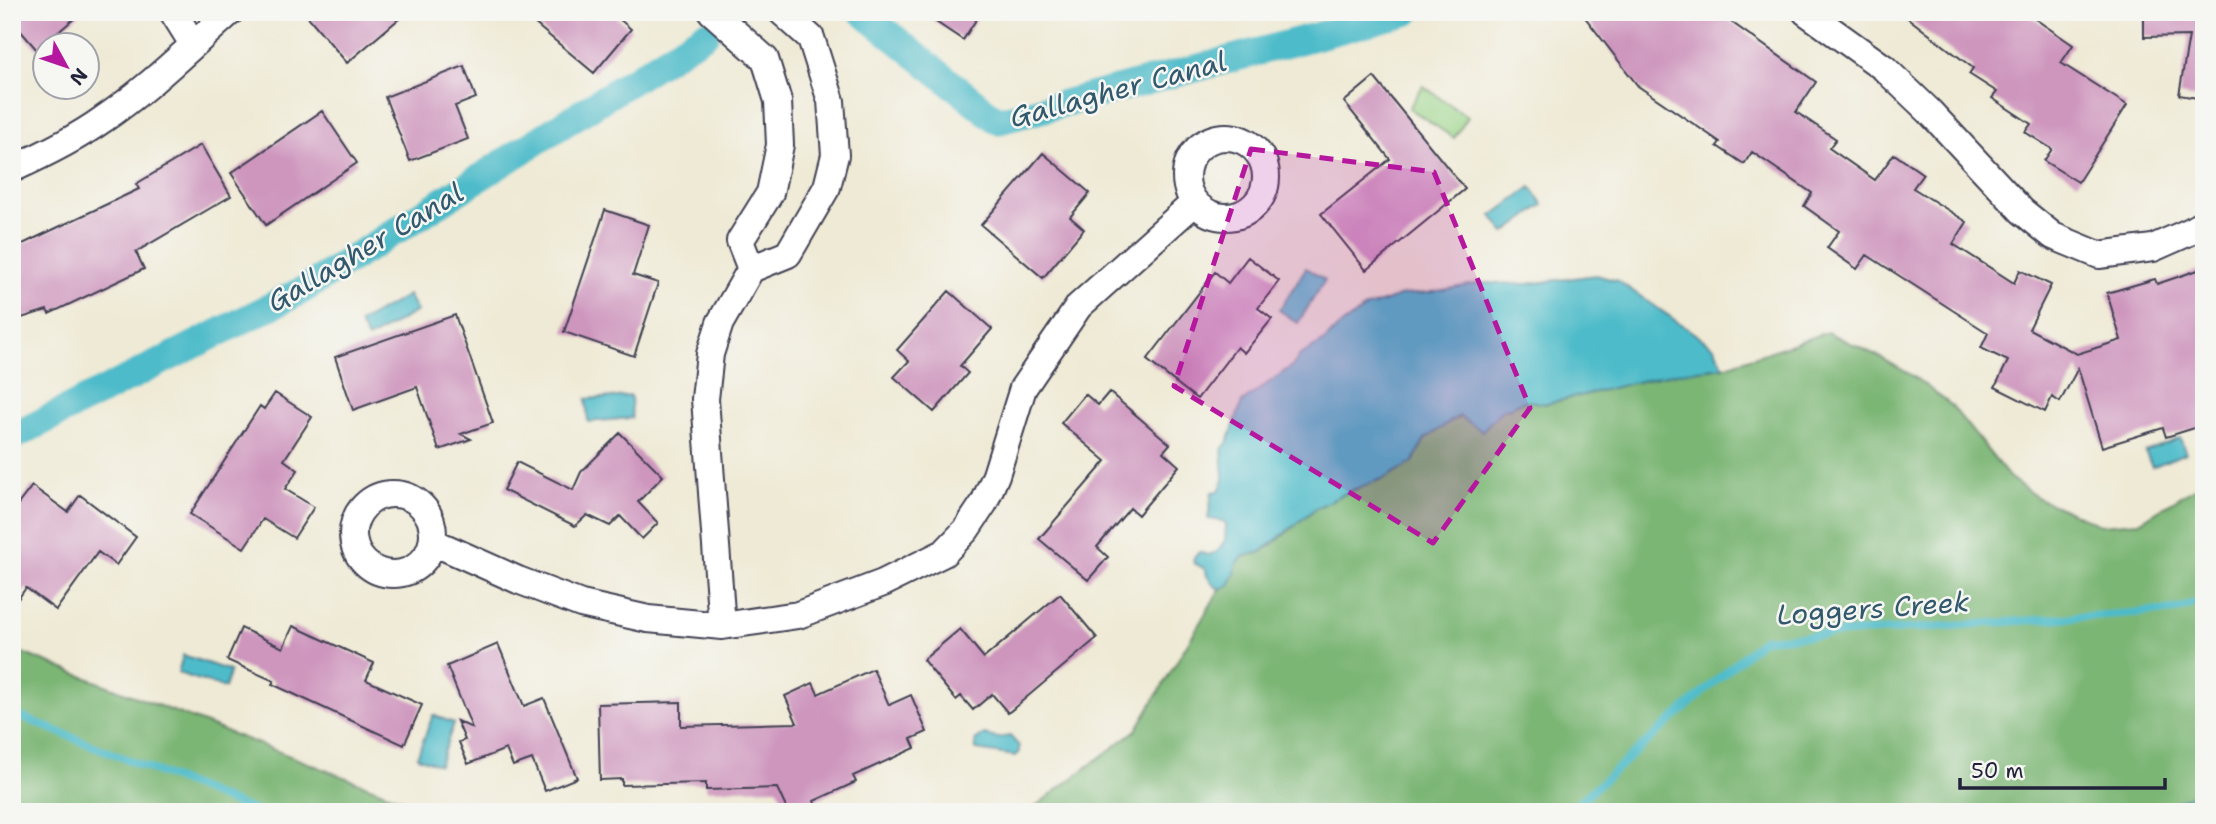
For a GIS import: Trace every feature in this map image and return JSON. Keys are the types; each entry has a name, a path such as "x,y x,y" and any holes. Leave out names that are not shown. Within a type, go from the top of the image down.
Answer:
{"street":[{"path":"173,12 193,44"},
{"path":"12,169 46,154 100,122 126,103 230,12"},
{"path":"712,12 765,59 778,101 780,145 770,193 740,241 751,270"},
{"path":"722,626 705,399 710,354 720,323 751,270 788,254 827,187 835,155 831,101 811,38 782,12"},
{"path":"1806,12 1884,68 1930,112 2022,211 2053,236 2099,255 2153,248 2204,223"},
{"path":"433,542 581,604 649,619 722,626 798,615 883,583 944,552 966,530 984,503 996,475 1023,388 1079,306 1194,203"}],"highlighted area":[{"path":"1251,149 1434,172 1530,408 1433,543 1174,386"}],"green space":[{"path":"1423,86 1468,117 1454,138 1409,108"},
{"path":"1827,332 1913,376 1951,405 2009,477 2038,498 2100,525 2139,522 2204,482 2204,788 2158,812 1028,812 1136,730 1220,589 1230,582 1239,561 1245,556 1261,552 1328,502 1409,464 1426,438 1444,425 1472,414 1509,409 1522,402 1546,404 1674,373 1724,367"},
{"path":"12,649 435,812 12,812"}],"water":[{"path":"1531,187 1543,205 1505,233 1492,216"},
{"path":"1306,268 1325,280 1298,323 1279,310"},
{"path":"1596,275 1618,281 1714,347 1724,367 1674,373 1546,404 1522,402 1509,409 1504,408 1482,431 1459,416 1425,439 1413,462 1387,477 1316,508 1261,552 1244,556 1236,564 1235,574 1229,585 1220,589 1210,581 1205,569 1194,563 1193,559 1199,552 1208,555 1217,552 1225,540 1226,524 1208,519 1212,492 1219,491 1224,480 1222,449 1228,442 1242,402 1293,365 1300,355 1323,342 1337,328 1365,308 1403,295 1479,283 1528,284"},
{"path":"408,295 417,311 368,339 359,323"},
{"path":"631,396 632,418 588,422 586,399"},
{"path":"2180,438 2186,453 2152,467 2145,452"},
{"path":"183,655 230,671 225,688 178,673"},
{"path":"433,715 454,723 439,765 417,757"},
{"path":"984,735 997,738 1010,736 1019,746 1019,752 1015,756 976,750 975,741"},
{"path":"2204,788 2204,812 2158,812"}],"building":[{"path":"12,12 82,12 58,32 32,32 32,44 12,21"},
{"path":"304,12 407,12 347,63"},
{"path":"521,12 611,12 631,29 594,73"},
{"path":"921,12 981,12 963,40"},
{"path":"1581,12 1717,12 1816,82 1796,112 1836,139 1829,148 1875,180 1894,154 1923,174 1913,188 1967,222 1953,244 2014,283 2020,270 2051,285 2029,329 2077,354 2121,340 2107,293 2155,279 2157,284 2204,268 2204,425 2166,437 2163,428 2102,447 2078,368 2060,402 2052,397 2045,412 1995,387 2008,361 1981,348 1988,333 1867,255 1857,269 1827,248 1839,231 1804,206 1812,193 1752,152 1744,164 1717,146 1720,142 1638,86"},
{"path":"1900,12 2025,12 2073,45 2061,63 2127,105 2078,182 2044,161 2052,149 2025,132 2031,124 1992,98 1997,92 1969,74 1973,68"},
{"path":"2144,12 2199,12 2199,20 2204,20 2204,99 2179,95 2189,36 2144,37"},
{"path":"464,66 476,98 455,106 468,139 410,161 385,97"},
{"path":"1374,77 1465,189 1366,270 1321,214 1390,159 1344,102"},
{"path":"322,111 357,163 266,225 231,173"},
{"path":"201,145 231,196 136,252 144,269 49,314 47,310 12,321 12,249 139,189 136,184"},
{"path":"1043,153 1090,193 1070,217 1084,229 1043,278 981,225"},
{"path":"605,210 649,225 633,275 658,283 634,356 564,332"},
{"path":"1248,257 1279,281 1258,308 1272,319 1244,353 1237,347 1197,399 1147,360 1215,272 1228,283"},
{"path":"949,291 992,329 960,366 968,373 934,412 894,377 909,361 897,350"},
{"path":"455,315 493,423 461,434 471,439 439,450 417,387 353,410 335,357"},
{"path":"1109,392 1170,444 1163,452 1179,466 1138,515 1130,508 1097,547 1108,557 1088,580 1039,539 1106,461 1061,423 1085,394 1098,405"},
{"path":"275,393 312,417 284,460 298,470 285,489 314,507 294,538 263,519 244,548 190,514 260,406 264,409"},
{"path":"620,433 663,476 638,502 658,523 642,539 620,516 610,526 587,515 575,526 503,490 517,462 573,490 581,472"},
{"path":"32,486 68,512 80,495 136,537 116,565 98,552 56,610 26,588 12,607 12,512"},
{"path":"1060,594 1097,638 1008,713 992,694 973,710 961,696 956,700 923,660 960,629 984,658"},
{"path":"293,626 374,663 366,680 422,705 404,745 272,684 274,681 227,660 241,628 283,648"},
{"path":"498,644 524,706 544,698 577,778 545,791 532,759 513,766 506,749 468,764 459,742 465,740 457,721 472,728 447,666"},
{"path":"873,669 889,705 911,695 927,732 911,739 915,748 853,776 856,782 814,801 819,812 788,812 777,788 706,790 706,783 622,785 622,779 600,780 598,704 681,702 681,726 797,723 785,696 813,683 818,694"}],"waterway":[{"name":"Gallagher Canal","path":"862,12 998,121 1407,12"},
{"name":"Gallagher Canal","path":"12,437 303,290 705,34"},
{"name":"Loggers Creek","path":"1568,812 1763,639 2176,610 2204,600"},
{"name":"Loggers Creek","path":"12,713 257,812"}]}
